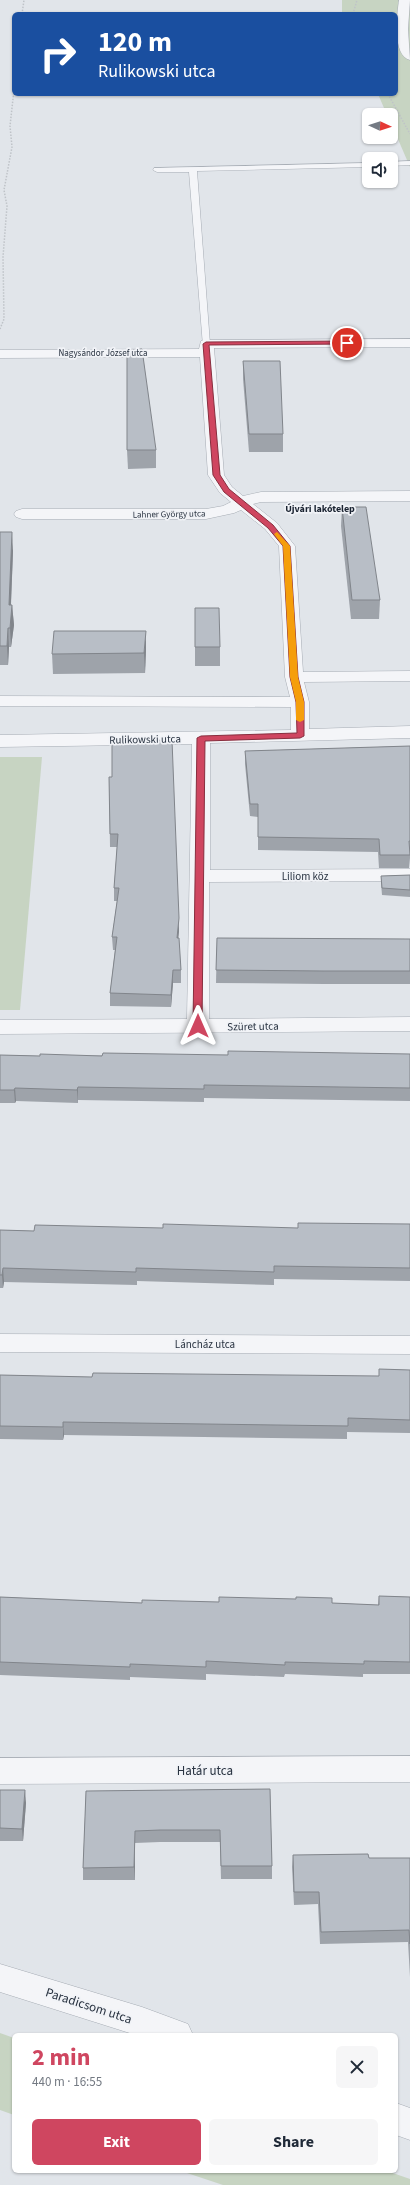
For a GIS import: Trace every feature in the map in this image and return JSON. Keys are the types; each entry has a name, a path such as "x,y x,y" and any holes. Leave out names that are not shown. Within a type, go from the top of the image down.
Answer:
{"street":[{"path":"410,0 404,5 404,41 410,57"},
{"name":"Nagysándor József utca","path":"0,354 410,343"},
{"path":"206,348 216,475 226,490 271,526 287,546 294,677 300,702 300,736"},
{"name":"Lahner György utca","path":"22,514 206,514 228,510 250,499 261,497 410,496"},
{"path":"294,677 410,676"},
{"path":"0,701 300,702"},
{"name":"Rulikowski utca","path":"0,741 300,736 410,732"},
{"path":"198,1026 201,738"},
{"name":"Liliom köz","path":"199,876 410,875"},
{"name":"Szüret utca","path":"0,1027 410,1024"},
{"name":"Láncház utca","path":"0,1343 410,1346"},
{"name":"Határ utca","path":"0,1771 410,1769"},
{"name":"Paradicsom utca","path":"0,1978 142,2022 172,2033"},
{"path":"398,2120 410,2124"}],"lane":[{"path":"398,164 410,163"},
{"path":"157,170 362,165"},
{"path":"193,170 206,348"}],"path":[{"path":"22,12 24,0"},
{"path":"354,12 357,0"},
{"path":"0,329 4,319 3,257 7,206 4,190 12,147 10,126 13,96"},
{"path":"389,96 410,134"}],"green space":[{"path":"342,0 410,0 410,167 398,139 398,108 384,108 379,96 398,96 398,12 342,12"},
{"path":"0,757 42,757 20,1010 0,1010"},
{"path":"0,2033 12,2037 12,2114 0,2110"},
{"path":"187,2173 393,2173 410,2179 410,2185 223,2185"}],"building":[{"path":"142,349 156,450 127,450 127,350"},
{"path":"243,361 280,361 283,434 249,434"},
{"path":"342,507 366,507 380,600 352,600"},
{"path":"0,532 12,532 9,605 12,605 7,646 0,646"},
{"path":"195,608 219,608 220,647 195,647"},
{"path":"54,631 146,631 144,653 52,654"},
{"path":"172,740 179,918 177,938 179,938 181,970 173,970 171,995 110,993 117,937 112,937 119,888 114,888 118,834 110,834 109,777 112,777 112,741"},
{"path":"410,746 410,855 380,855 379,839 258,837 258,804 250,804 245,751"},
{"path":"410,875 410,890 382,888 381,876"},
{"path":"217,938 410,939 410,971 216,970"},
{"path":"228,1051 410,1054 410,1088 204,1085 204,1089 78,1087 77,1090 15,1088 14,1090 0,1090 0,1055 40,1056 40,1054 102,1056 103,1053 228,1055"},
{"path":"298,1223 410,1224 410,1268 274,1266 274,1272 136,1268 136,1272 3,1268 2,1275 0,1275 0,1230 34,1231 35,1225 163,1228 163,1224 298,1228"},
{"path":"379,1369 410,1370 410,1420 348,1418 348,1426 63,1422 63,1427 0,1426 0,1375 92,1377 93,1373 379,1376"},
{"path":"379,1596 410,1597 410,1662 364,1661 364,1664 285,1662 285,1665 206,1661 206,1667 130,1664 130,1667 0,1662 0,1597 142,1603 142,1600 219,1602 219,1597 296,1599 296,1597 332,1598 332,1603 379,1605"},
{"path":"270,1789 272,1866 221,1866 220,1830 160,1830 135,1831 134,1867 83,1868 86,1791"},
{"path":"0,1790 25,1790 22,1829 0,1828"},
{"path":"368,1854 369,1858 410,1858 410,1944 409,1930 321,1932 319,1892 294,1892 293,1855"}],"slow traffic":[{"path":"277,534 287,546 294,677 300,702 300,720"}],"district":[{"name":"Újvári lakótelep","path":"320,508"}],"route":[{"path":"198,1026 201,738 300,736 300,702 294,677 287,546 271,526 252,513 226,490 216,475 206,344 347,343"}]}
